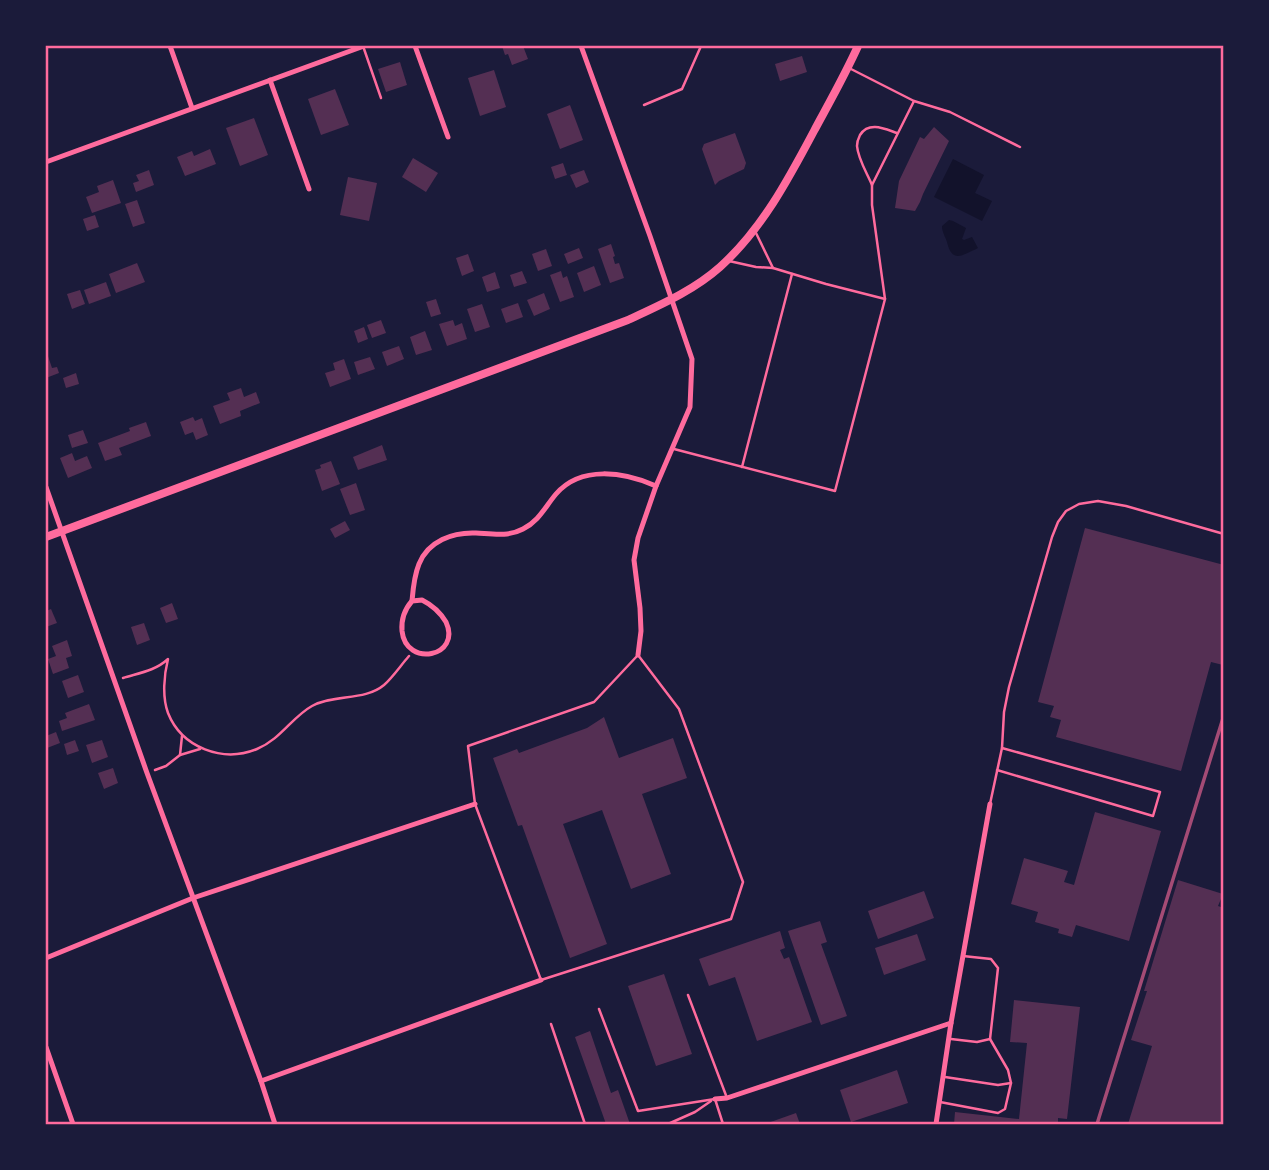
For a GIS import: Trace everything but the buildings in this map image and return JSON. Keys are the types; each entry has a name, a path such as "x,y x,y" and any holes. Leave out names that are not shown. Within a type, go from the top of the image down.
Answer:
{"main road":[{"path":"46,537 616,325 673,299 726,260 755,230 799,160 858,46"}],"street":[{"path":"170,46 192,107"},
{"path":"46,162 362,46"},
{"path":"415,46 448,137"},
{"path":"581,46 673,299 692,359 691,407 656,486 638,538 634,561 641,631 638,655"},
{"path":"270,80 309,189"},
{"path":"412,601 422,600 431,604 439,611 448,629 449,638 446,645 432,654 424,655 413,650 403,638 402,623 406,608 412,601 418,564 425,552 437,542 461,533 507,535 521,531 532,524 565,486 587,476 604,473 621,475 656,486"},
{"path":"46,487 146,773 275,1125"},
{"path":"46,958 193,898 475,804"},
{"path":"936,1125 948,1039 990,804"},
{"path":"261,1081 541,980"},
{"path":"715,1099 727,1098 951,1023"},
{"path":"46,1047 73,1125"}],"lane":[{"path":"362,46 381,97"},
{"path":"644,105 681,89 701,46"},
{"path":"848,67 914,101 950,112 1020,148"},
{"path":"872,185 914,101"},
{"path":"672,449 835,491 885,299 872,205 872,185 857,144 860,135 870,127 884,128 897,134"},
{"path":"755,230 773,268"},
{"path":"726,260 773,268 885,299"},
{"path":"742,468 792,274"},
{"path":"990,804 1002,748 1004,712 1009,687 1052,537 1066,510 1079,504 1098,501 1126,506 1223,534"},
{"path":"638,655 679,709 743,882 731,919 541,980 475,804 468,746 594,702 638,655"},
{"path":"998,770 1153,816 1160,792 1002,748"},
{"path":"940,1102 998,1112 1005,1110 1011,1083 1008,1070 990,1040 998,968 990,959 963,956"},
{"path":"688,995 727,1098"},
{"path":"599,1009 638,1111 715,1099"},
{"path":"551,1024 585,1125"},
{"path":"948,1039 977,1042 990,1040"},
{"path":"943,1077 998,1085 1011,1083"},
{"path":"668,1125 715,1099"},
{"path":"715,1099 723,1125"}],"path":[{"path":"114,681 152,670 168,659 164,686 167,711 182,736 202,749 225,754 244,753 270,743 308,708 316,704 365,693 384,685 413,650"},
{"path":"180,755 182,736"},
{"path":"146,773 166,766 180,755 202,749"}],"shaded area":[{"path":"953,159 984,175 975,193 992,201 982,221 934,197"},
{"path":"949,220 966,228 962,239 972,237 978,248 959,256 952,253 942,228"}],"railway":[{"path":"1097,1124 1224,715"}]}
